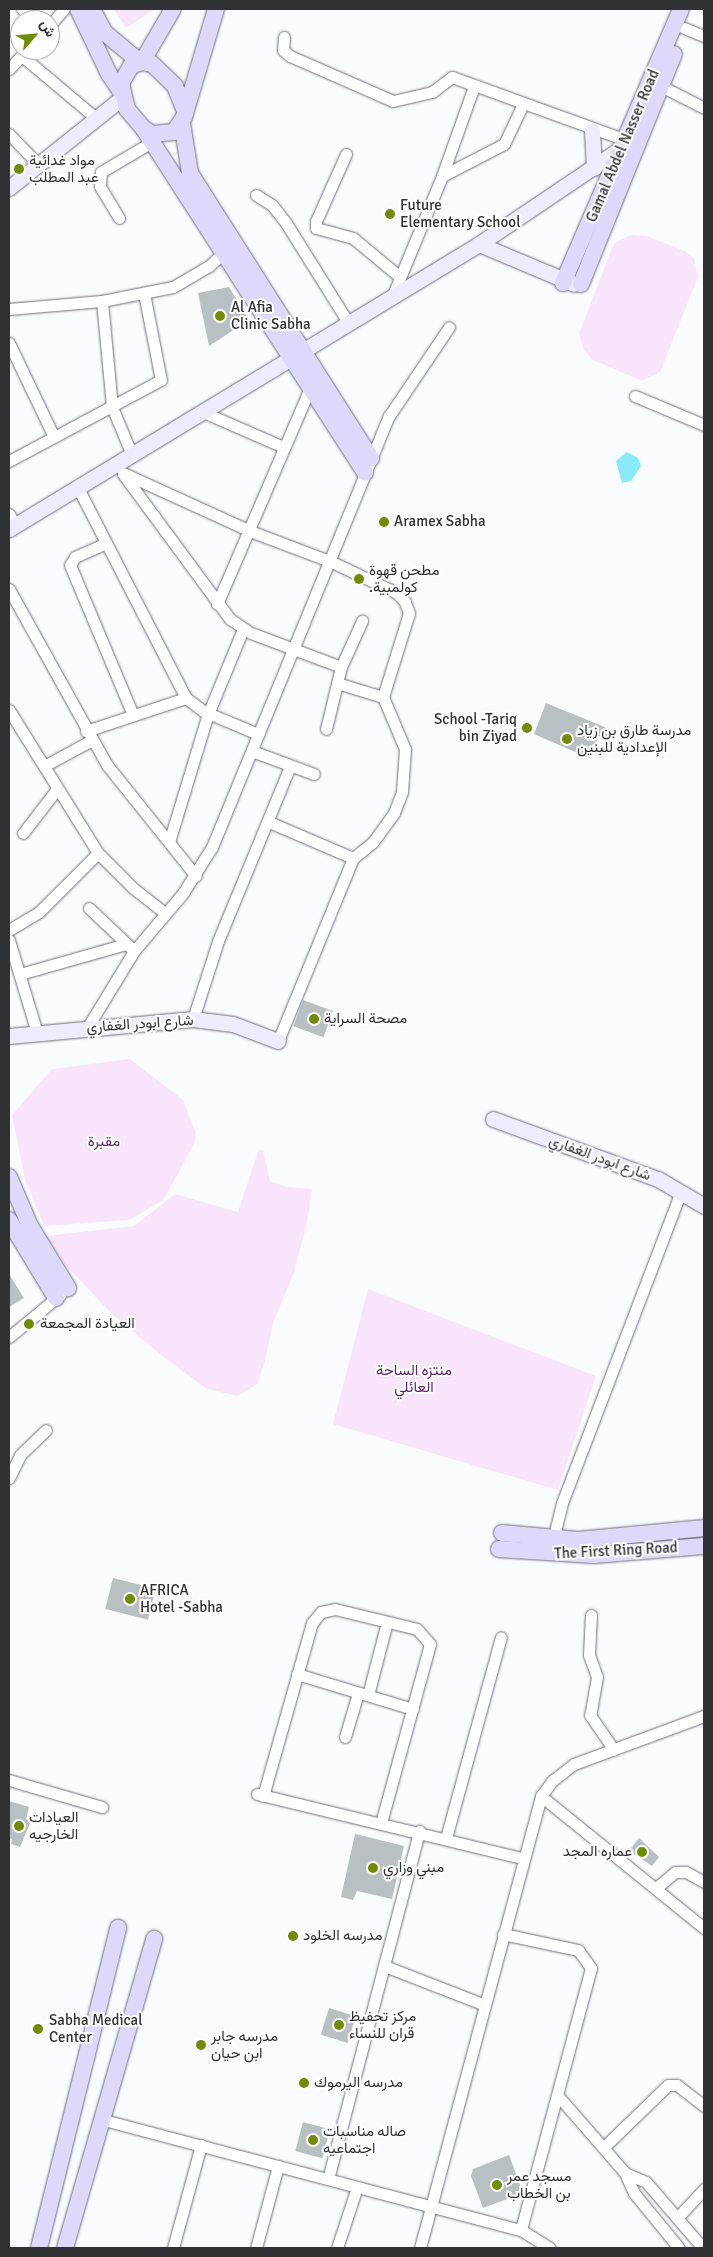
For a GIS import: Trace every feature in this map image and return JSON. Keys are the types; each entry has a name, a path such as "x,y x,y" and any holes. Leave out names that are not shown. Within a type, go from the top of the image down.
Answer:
{"main road":[{"path":"78,9 109,74 143,128 150,143 229,247"},
{"path":"92,9 105,33 141,62 160,68 167,75 184,117 190,173 229,247 368,465"},
{"path":"123,95 124,74 141,62 173,9"},
{"path":"143,128 164,136 184,117 216,9"},
{"name":"Gamal Abdel Nasser Road","path":"563,283 654,88 681,9"},
{"path":"654,88 692,9"},
{"path":"581,284 628,147"},
{"path":"297,355 310,388 368,465"},
{"path":"9,1177 62,1293"},
{"path":"9,1220 62,1293"},
{"name":"The First Ring Road","path":"552,1547 602,1539 704,1528"},
{"name":"The First Ring Road","path":"500,1541 552,1547 704,1546"},
{"path":"39,2248 118,1928"},
{"path":"64,2248 100,2119 154,1939"}],"street":[{"path":"684,28 704,36"},
{"path":"284,37 283,50 290,56 393,101 432,92 448,78 592,130 628,147"},
{"path":"9,69 18,60"},
{"path":"33,60 96,118"},
{"path":"392,297 442,176 474,86"},
{"path":"654,88 704,108"},
{"path":"9,188 123,95"},
{"path":"442,176 504,144 523,104"},
{"path":"592,130 594,168"},
{"path":"9,134 38,164"},
{"path":"119,218 100,186 101,172 150,143"},
{"path":"11,522 119,469 132,455 479,244 628,147"},
{"path":"346,154 316,221 316,228 353,238 400,277"},
{"path":"256,195 272,205 286,223 349,324"},
{"path":"479,244 563,283 581,284"},
{"path":"9,309 102,300 144,293 191,278 229,247"},
{"path":"9,461 112,408 161,380 144,293"},
{"path":"102,300 112,408 132,455"},
{"path":"87,1028 130,948 165,913 196,876 228,815 292,650 332,562 368,465 401,394 449,327"},
{"path":"9,344 13,364 54,437"},
{"path":"217,604 310,388"},
{"path":"635,396 704,425"},
{"path":"202,412 283,447"},
{"path":"119,469 250,531 332,562 397,593 405,602 409,613 383,697 405,749 402,792 384,829 353,858 278,1041"},
{"path":"119,469 217,604 243,629 292,650 342,667"},
{"path":"78,488 104,544 186,698 208,714 258,734"},
{"path":"104,544 75,557 70,565 133,715"},
{"path":"9,589 89,735 196,876"},
{"path":"326,729 342,667 362,621"},
{"path":"169,842 208,714 243,629"},
{"path":"338,683 383,697"},
{"path":"44,766 89,735 133,715 186,698"},
{"path":"9,710 98,853 133,888 165,913"},
{"path":"252,751 314,774"},
{"path":"193,1019 218,941 269,822 290,766"},
{"path":"23,833 57,788"},
{"path":"269,822 353,858"},
{"path":"9,930 39,912 98,853"},
{"path":"89,908 130,948"},
{"path":"9,940 20,974 33,1034"},
{"path":"20,974 130,948"},
{"name":"شارع ابودر الغفاري","path":"9,1036 193,1019 233,1024 278,1041"},
{"name":"شارع ابودر الغفاري","path":"9,1043 33,1034"},
{"name":"شارع ابودر الغفاري","path":"492,1119 658,1179 704,1206"},
{"path":"552,1547 562,1503 681,1191"},
{"path":"9,1338 62,1293"},
{"path":"9,1478 20,1455 46,1430"},
{"path":"382,1823 430,1644 417,1629 335,1609 321,1612 312,1623 260,1795 446,1838 522,1858"},
{"path":"591,1615 589,1655 597,1677 590,1715 614,1750"},
{"path":"345,1736 363,1694 387,1622"},
{"path":"446,1838 500,1637"},
{"path":"297,1674 413,1709"},
{"path":"420,2248 522,1858 541,1796 566,1769 704,1716"},
{"path":"9,1780 102,1806"},
{"path":"541,1796 704,1928"},
{"path":"328,2180 419,1832"},
{"path":"656,1888 675,1872 686,1872 704,1882"},
{"path":"503,1934 567,1946 588,1960 591,1968 559,2097 521,2230"},
{"path":"385,1966 485,2005"},
{"path":"604,2148 668,2085 677,2084 704,2106"},
{"path":"559,2097 625,2173 634,2192 679,2248"},
{"path":"100,2119 521,2230 550,2248"},
{"path":"173,2248 201,2145"},
{"path":"256,2248 278,2166"},
{"path":"625,2173 646,2182 703,2248"},
{"path":"337,2248 357,2187"},
{"path":"677,2218 704,2189"}],"green space":[{"path":"114,9 155,9 126,28"},
{"path":"631,235 647,236 685,251 694,258 698,277 660,372 642,381 593,360 584,350 579,334 614,243"},
{"name":"مقبرة","path":"130,1059 183,1100 196,1133 195,1142 164,1199 130,1220 44,1226 25,1180 12,1115 52,1069"},
{"path":"259,1149 263,1151 270,1181 287,1187 312,1189 306,1227 294,1272 273,1323 265,1361 257,1384 238,1396 207,1389 166,1359 111,1313 69,1269 45,1236 134,1226 175,1194 238,1212"},
{"name":"منتزه الساحة العائلي","path":"368,1289 596,1376 558,1490 333,1424"}],"water":[{"path":"627,452 638,458 641,466 631,481 622,483 616,461"}],"building":[{"path":"229,287 249,320 209,346 198,293"},
{"path":"546,703 612,730 608,740 599,736 591,759 534,734"},
{"name":"مصحة السراية","path":"303,1000 333,1011 323,1037 293,1026"},
{"path":"9,1274 24,1298 9,1307"},
{"name":"AFRICA Hotel -Sabha","path":"113,1578 156,1589 148,1620 105,1609"},
{"name":"العيادات الخارجيه","path":"9,1801 29,1807 26,1819 31,1821 20,1847 11,1844 12,1839 9,1838"},
{"name":"مبني وزاري","path":"355,1834 404,1846 392,1899 357,1891 353,1900 341,1897"},
{"name":"عماره المجد","path":"639,1838 659,1857 652,1866 629,1851"},
{"name":"مركز تحفيظ قران للنساء","path":"329,2008 356,2016 348,2043 321,2035"},
{"name":"صاله مناسبات اجتماعيه","path":"303,2122 330,2129 322,2158 295,2151"},
{"name":"مسجد عمر بن الخطاب","path":"509,2155 523,2193 483,2208 471,2176 473,2169"}],"place":[{"name":"مواد غدائية عبد المطلب","path":"19,169"},
{"name":"Future Elementary School","path":"390,214"},
{"name":"Al Afia Clinic Sabha","path":"220,316"},
{"name":"Aramex Sabha","path":"384,522"},
{"name":"مطحن قهوة .كولمبية","path":"359,579"},
{"name":"School -Tariq bin Ziyad","path":"527,728"},
{"name":"مدرسة طارق بن زياد الإعدادية للبنين","path":"567,739"},
{"name":"مصحة السراية","path":"314,1019"},
{"name":"العيادة المجمعة","path":"29,1324"},
{"name":"AFRICA Hotel -Sabha","path":"130,1599"},
{"name":"العيادات الخارجيه","path":"19,1826"},
{"name":"عماره المجد","path":"642,1852"},
{"name":"مبني وزاري","path":"373,1868"},
{"name":"مدرسه الخلود","path":"293,1936"},
{"name":"مركز تحفيظ قران للنساء","path":"339,2025"},
{"name":"Sabha Medical Center","path":"38,2029"},
{"name":"مدرسه جابر ابن حيان","path":"201,2045"},
{"name":"مدرسه اليرموك","path":"304,2083"},
{"name":"صاله مناسبات اجتماعيه","path":"313,2140"},
{"name":"مسجد عمر بن الخطاب","path":"497,2185"}]}
